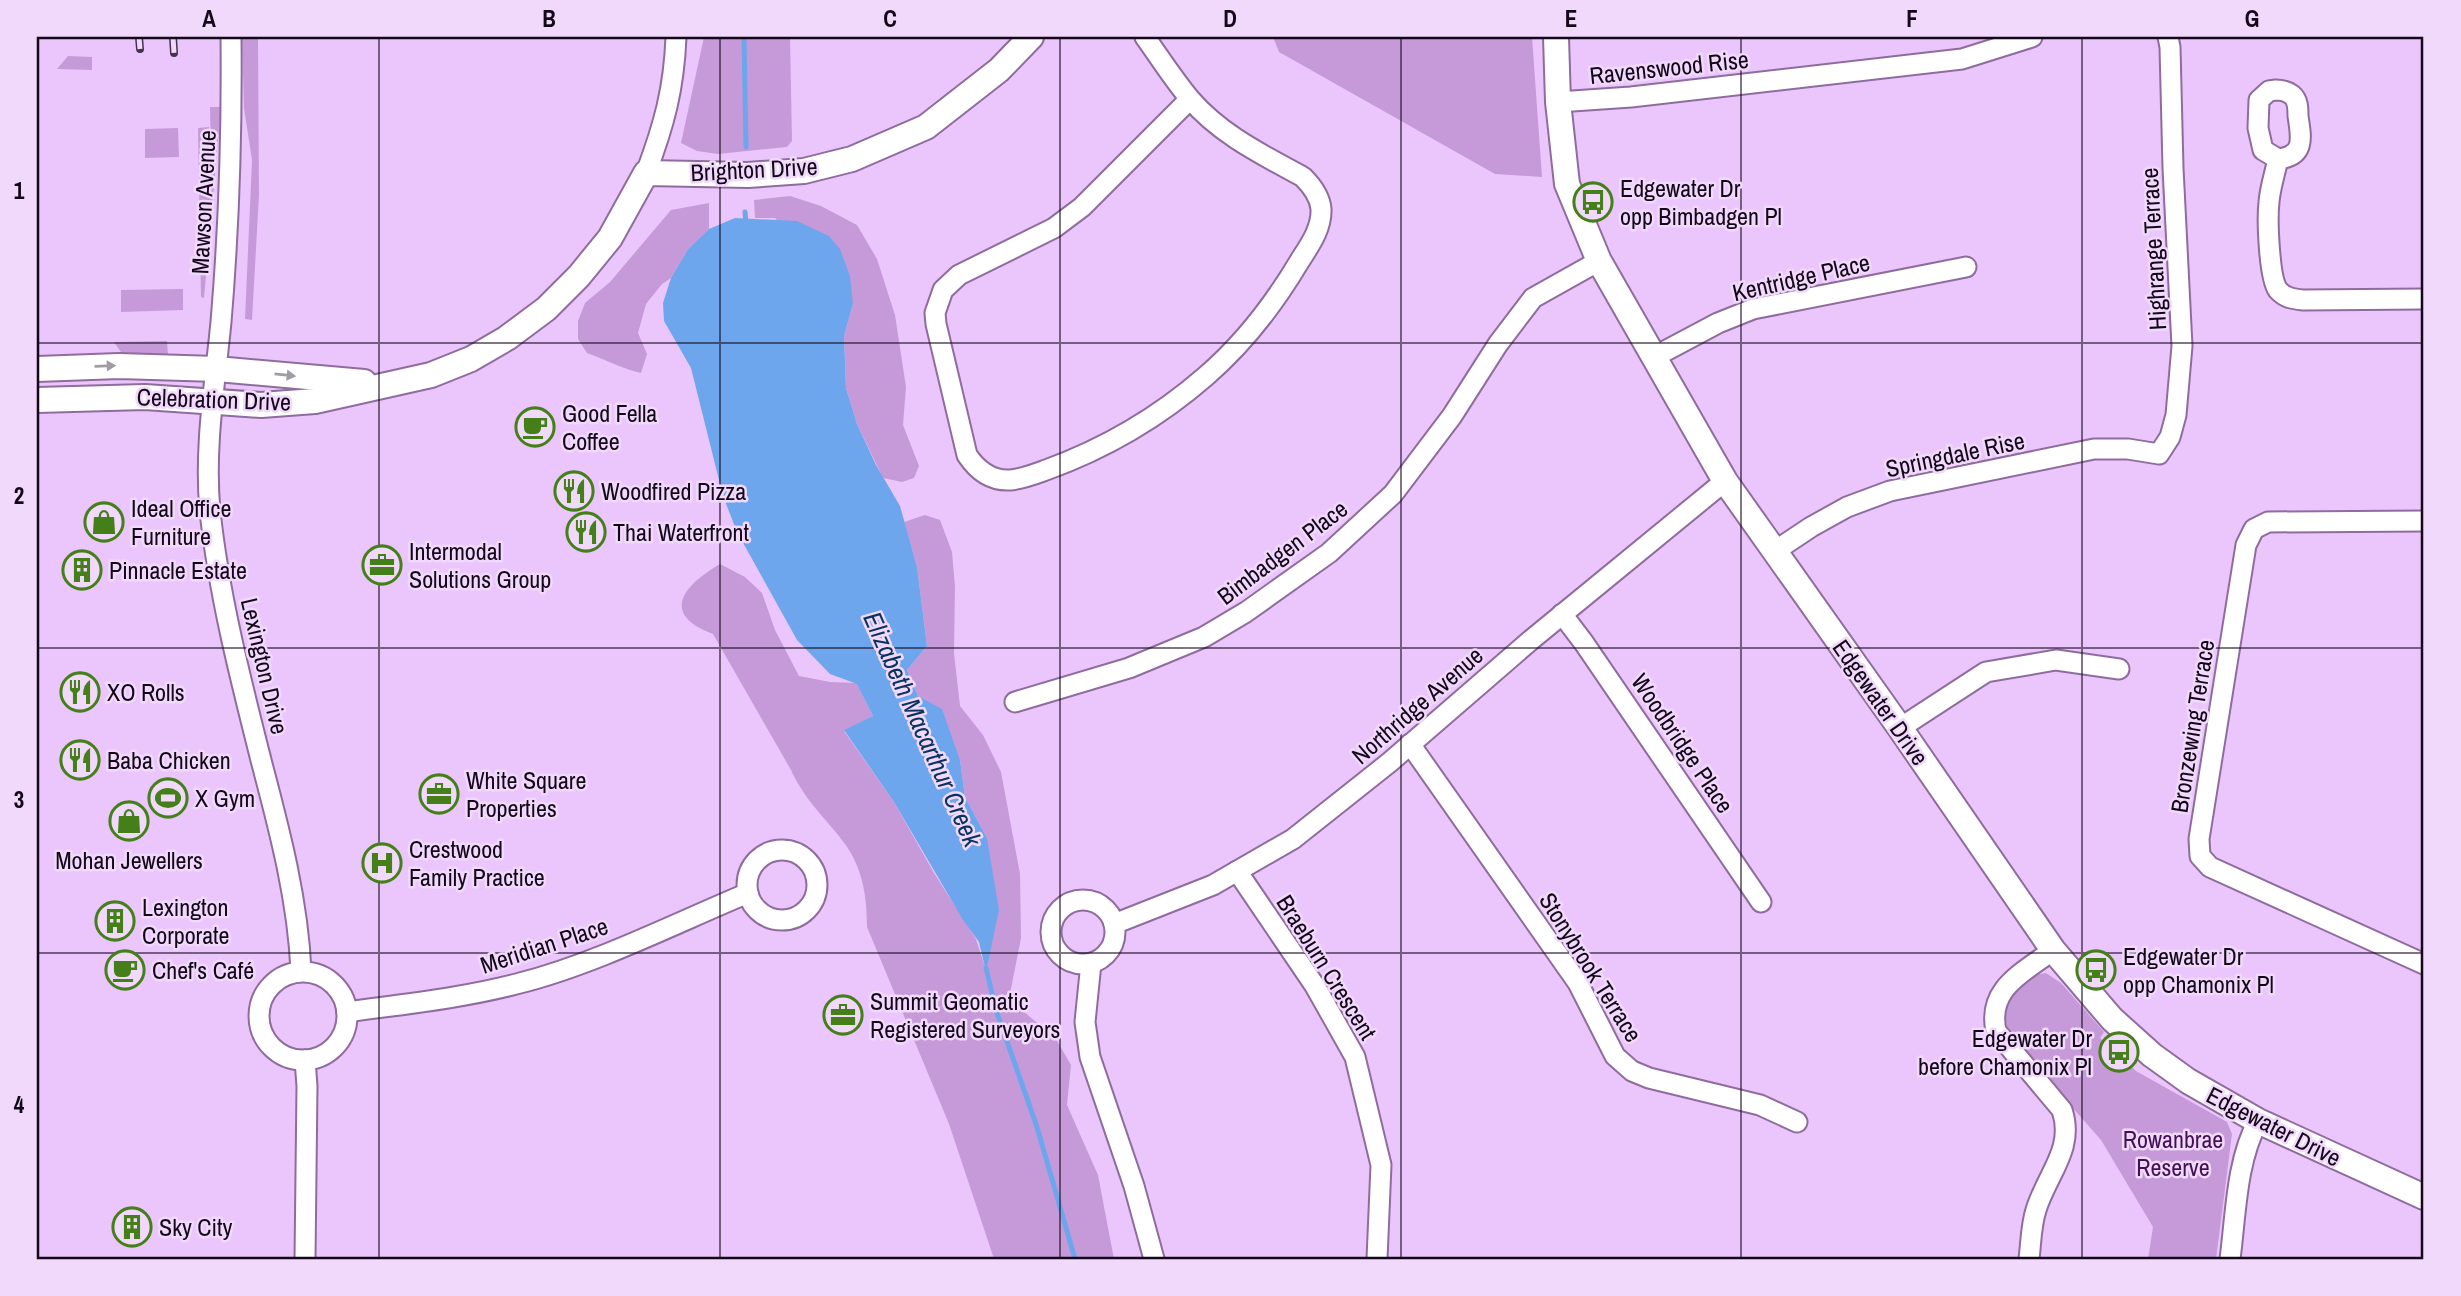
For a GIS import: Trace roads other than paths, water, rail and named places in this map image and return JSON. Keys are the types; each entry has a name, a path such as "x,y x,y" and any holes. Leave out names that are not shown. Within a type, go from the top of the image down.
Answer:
{"street":[{"name":"Mawson Avenue","path":"217,369 229,201 232,37"},
{"name":"Celebration Drive","path":"37,400 145,397 261,405 315,401 431,375 471,359 507,338 546,309 579,276 610,238 646,173 664,126 672,85 676,37"},
{"name":"Brighton Drive","path":"646,173 762,174 804,170 852,159 926,127 999,70 1031,37"},
{"path":"1146,37 1190,99 1230,135 1303,177 1316,192 1321,208 1315,236 1267,310 1226,356 1181,397 1119,436 1058,466 1010,480 988,476 979,470 967,455 942,357 935,313 943,290 959,275 1054,228 1082,207 1190,99"},
{"name":"Edgewater Drive","path":"1556,37 1558,102 1567,184 1599,261 1725,481 2053,950 2112,1018 2152,1055 2198,1087 2258,1121 2424,1198"},
{"name":"Ravenswood Rise","path":"1558,102 1631,97 1962,59 2032,37"},
{"name":"Highrange Terrace","path":"2159,454 2170,438 2176,415 2182,346 2168,37"},
{"path":"2278,159 2268,204 2271,271 2273,282 2280,292 2290,299 2303,300 2424,299"},
{"name":"Bimbadgen Place","path":"1015,702 1129,668 1204,638 1246,612 1329,553 1393,494 1452,416 1498,344 1533,298 1599,261"},
{"name":"Kentridge Place","path":"1654,357 1718,323 1752,309 1966,267"},
{"name":"Celebration Drive","path":"37,369 119,366 217,369 390,385"},
{"name":"Lexington Drive","path":"217,369 208,456 215,547 233,640 282,844 294,907 301,971"},
{"name":"Springdale Rise","path":"1775,551 1847,507 1891,491 2094,449 2128,449 2159,454"},
{"name":"Northridge Avenue","path":"1114,924 1213,885 1293,839 1390,762 1562,614 1725,481"},
{"name":"Bronzewing Terrace","path":"2424,521 2268,522 2253,529 2246,545 2199,839 2200,856 2210,867 2424,964"},
{"name":"Woodbridge Place","path":"1562,614 1761,901"},
{"path":"1900,728 1986,672 2056,660 2119,669"},
{"name":"Stonybrook Terrace","path":"1410,744 1578,983 1615,1056 1632,1071 1649,1078 1760,1105 1797,1122"},
{"name":"Braeburn Crescent","path":"1237,871 1315,986 1355,1057 1381,1165 1377,1259"},
{"name":"Meridian Place","path":"347,1012 468,995 522,983 596,957 748,893"},
{"path":"1087,901 1101,906 1114,924 1111,949 1091,963 1076,964 1062,957 1051,938 1055,916 1065,905 1072,902 1087,901"},
{"path":"2029,1259 2035,1213 2062,1154 2067,1125 2062,1110 1996,1031 1993,1017 1995,1004 2004,988 2053,950"},
{"path":"1091,963 1085,1023 1090,1057 1134,1186 1154,1259"},
{"path":"301,971 324,978 335,986 344,999 347,1012 346,1027 331,1051 306,1060 283,1054 270,1044 262,1032 259,1020 260,1006 267,991 279,980 301,971"},
{"path":"305,1259 306,1060"},
{"path":"2230,1259 2242,1164 2249,1137 2258,1121"}],"water":[{"path":"735,218 797,221 829,236 840,249 850,276 853,304 844,336 846,388 857,424 876,465 900,506 917,567 927,646 907,670 918,696 942,709 960,760 965,797 987,838 999,910 986,972 979,942 963,920 894,802 844,730 873,716 857,684 830,674 797,640 737,532 723,496 691,368 664,321 663,303 671,278 688,249 709,229"}],"waterway":[{"name":"Elizabeth Macarthur Creek","path":"744,37 746,147"},
{"name":"Elizabeth Macarthur Creek","path":"745,212 746,224"},
{"name":"Elizabeth Macarthur Creek","path":"986,968 996,1010 1037,1127 1075,1259"}],"railway":[{"path":"139,37 140,49"},
{"path":"173,37 174,53"}],"place":[{"name":"Edgewater Dr opp Bimbadgen Pl","path":"1593,202"},
{"name":"Good Fella Coffee","path":"535,427"},
{"name":"Woodfired Pizza","path":"574,491"},
{"name":"Ideal Office Furniture","path":"104,522"},
{"name":"Thai Waterfront","path":"586,532"},
{"name":"Intermodal Solutions Group","path":"382,565"},
{"name":"Pinnacle Estate","path":"82,570"},
{"name":"XO Rolls","path":"80,692"},
{"name":"Baba Chicken","path":"80,760"},
{"name":"White Square Properties","path":"439,794"},
{"name":"X Gym","path":"168,798"},
{"name":"Mohan Jewellers","path":"129,821"},
{"name":"Crestwood Family Practice","path":"382,863"},
{"name":"Lexington Corporate","path":"115,921"},
{"name":"Chef's Café","path":"125,970"},
{"name":"Edgewater Dr opp Chamonix Pl","path":"2096,970"},
{"name":"Summit Geomatic Registered Surveyors","path":"843,1015"},
{"name":"Edgewater Dr before Chamonix Pl","path":"2119,1052"},
{"name":"Sky City","path":"132,1227"}],"park label":[{"name":"Rowanbrae Reserve","path":"2173,1153"}]}
